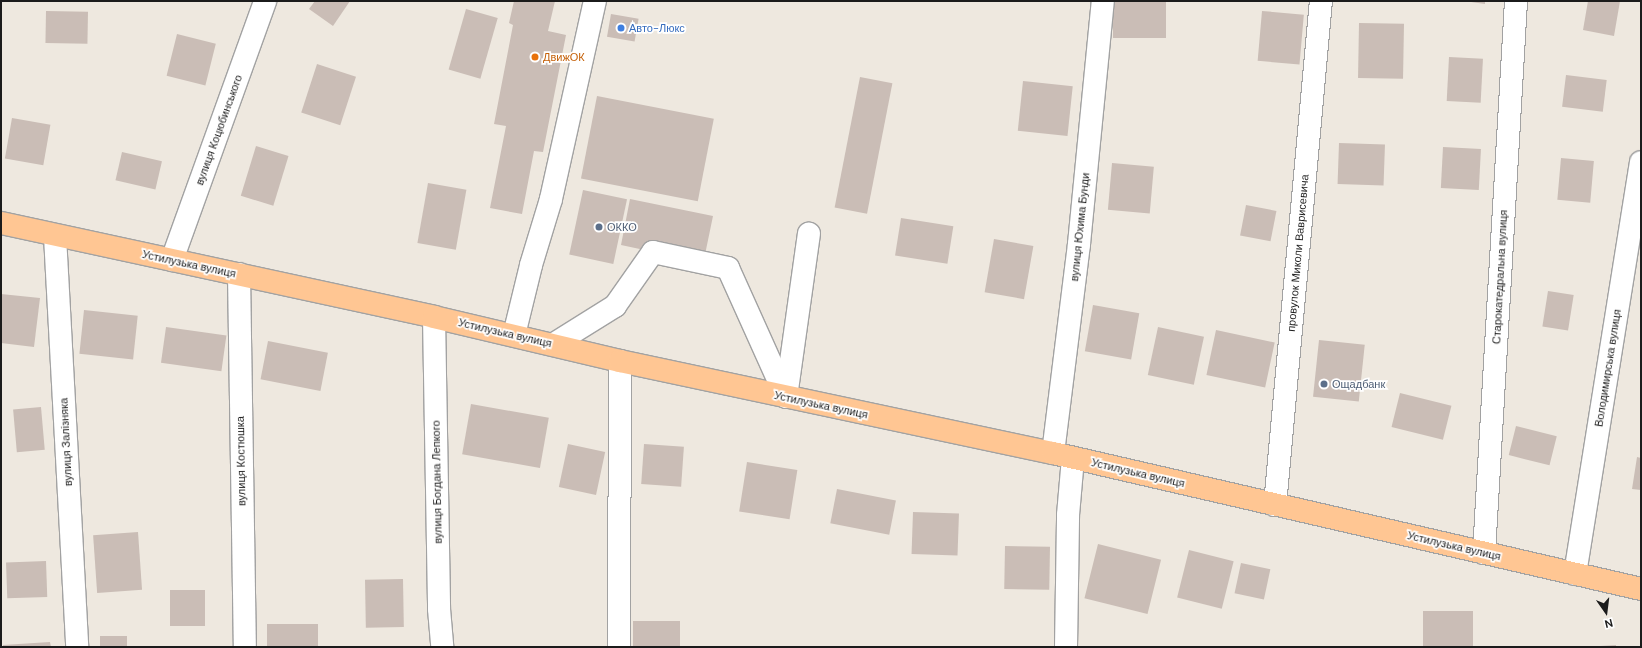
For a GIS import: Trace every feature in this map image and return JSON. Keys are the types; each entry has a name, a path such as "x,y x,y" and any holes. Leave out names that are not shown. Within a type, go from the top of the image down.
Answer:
{"main road":[{"name":"Устилузька вулиця","path":"1,223 55,236 239,274 434,317 554,344 620,361 1063,456 1641,589"}],"street":[{"name":"вулиця Коцюбинського","path":"172,260 265,1"},
{"path":"514,335 531,265 551,199 595,1"},
{"name":"вулиця Юхима Бунди","path":"1066,647 1068,515 1063,456 1079,244 1103,1"},
{"name":"провулок Миколи Ваврисевича","path":"1275,504 1320,1"},
{"name":"Старокатедральна вулиця","path":"1484,553 1516,1"},
{"name":"Володимирська вулиця","path":"1575,574 1641,162"},
{"path":"786,397 809,234"},
{"name":"вулиця Залізняка","path":"55,236 77,647"},
{"path":"554,344 615,306 653,252 728,268 786,397"},
{"name":"вулиця Костюшка","path":"239,274 245,647"},
{"name":"вулиця Богдана Лепкого","path":"434,317 439,609 442,647"},
{"path":"619,647 620,361"}],"building":[{"path":"315,1 350,1 333,26 309,9"},
{"path":"514,1 555,1 548,31 566,35 543,152 534,151 522,214 490,208 506,126 494,124 513,25 509,23"},
{"path":"1113,1 1166,1 1166,38 1113,38"},
{"path":"1464,1 1485,1 1485,4"},
{"path":"1588,1 1620,1 1614,36 1583,30"},
{"path":"466,9 498,18 480,79 449,70"},
{"path":"46,11 88,12 87,44 45,43"},
{"path":"1262,11 1304,15 1299,64 1258,61"},
{"path":"611,14 639,19 635,42 607,37"},
{"path":"1359,23 1404,24 1403,79 1358,78"},
{"path":"177,34 216,44 205,85 167,76"},
{"path":"1449,57 1483,59 1481,103 1447,101"},
{"path":"317,64 356,77 340,125 301,113"},
{"path":"1566,75 1607,80 1603,112 1562,107"},
{"path":"860,77 892,83 867,214 835,208"},
{"path":"1023,81 1073,86 1067,136 1018,131"},
{"path":"597,96 714,119 698,201 581,178"},
{"path":"12,118 50,125 43,165 5,158"},
{"path":"1339,143 1385,145 1384,186 1338,184"},
{"path":"256,146 289,156 273,206 241,196"},
{"path":"1443,147 1481,149 1479,190 1441,188"},
{"path":"122,152 162,161 155,189 115,180"},
{"path":"1561,158 1594,161 1590,203 1557,200"},
{"path":"1112,163 1154,167 1150,213 1108,210"},
{"path":"428,183 466,190 456,250 417,243"},
{"name":"ОККО","path":"583,190 627,199 613,264 569,255"},
{"path":"630,199 713,216 701,274 666,266 668,255 621,245"},
{"path":"1246,205 1276,211 1271,241 1240,235"},
{"path":"901,218 953,226 947,264 895,256"},
{"path":"994,239 1033,246 1024,299 985,292"},
{"path":"1548,291 1574,295 1568,331 1542,327"},
{"path":"1,294 40,298 34,347 1,343"},
{"path":"1093,305 1139,313 1131,359 1085,351"},
{"path":"84,310 138,316 133,359 79,354"},
{"path":"166,327 226,335 221,371 161,363"},
{"path":"1158,327 1204,337 1194,385 1148,375"},
{"path":"1216,330 1275,342 1265,387 1206,375"},
{"path":"1319,340 1365,345 1359,401 1313,397"},
{"path":"268,341 328,353 320,391 261,379"},
{"path":"1400,393 1451,406 1443,440 1392,427"},
{"path":"471,404 549,418 540,468 462,454"},
{"path":"41,407 45,450 17,452 13,409"},
{"path":"1516,426 1557,436 1549,465 1509,455"},
{"path":"568,444 605,452 596,495 559,487"},
{"path":"644,444 684,447 681,487 641,484"},
{"path":"1637,457 1641,458 1641,490 1632,489"},
{"path":"747,462 797,470 790,519 739,511"},
{"path":"837,489 896,500 889,535 830,523"},
{"path":"913,512 959,514 958,556 912,554"},
{"path":"138,532 142,590 97,593 93,535"},
{"path":"1098,544 1161,560 1148,614 1084,598"},
{"path":"1005,546 1050,547 1049,590 1004,589"},
{"path":"1189,550 1234,561 1222,609 1177,598"},
{"path":"46,561 47,597 7,598 6,562"},
{"path":"1241,563 1270,569 1264,600 1235,593"},
{"path":"403,579 404,627 366,628 365,580"},
{"path":"170,590 205,590 205,626 170,626"},
{"path":"1423,611 1473,611 1473,647 1423,647"},
{"path":"633,621 680,621 680,647 633,647"},
{"path":"267,624 318,624 318,647 267,647"},
{"path":"100,636 127,636 127,647 100,647"},
{"path":"50,642 51,647 3,647 3,645"},
{"path":"1616,645 1616,647 1600,647 1600,646"}],"place":[{"name":"Авто-Люкс","path":"621,28"},
{"name":"ДвижОК","path":"535,57"},
{"name":"ОККО","path":"599,227"},
{"name":"Ощадбанк","path":"1324,384"}]}
